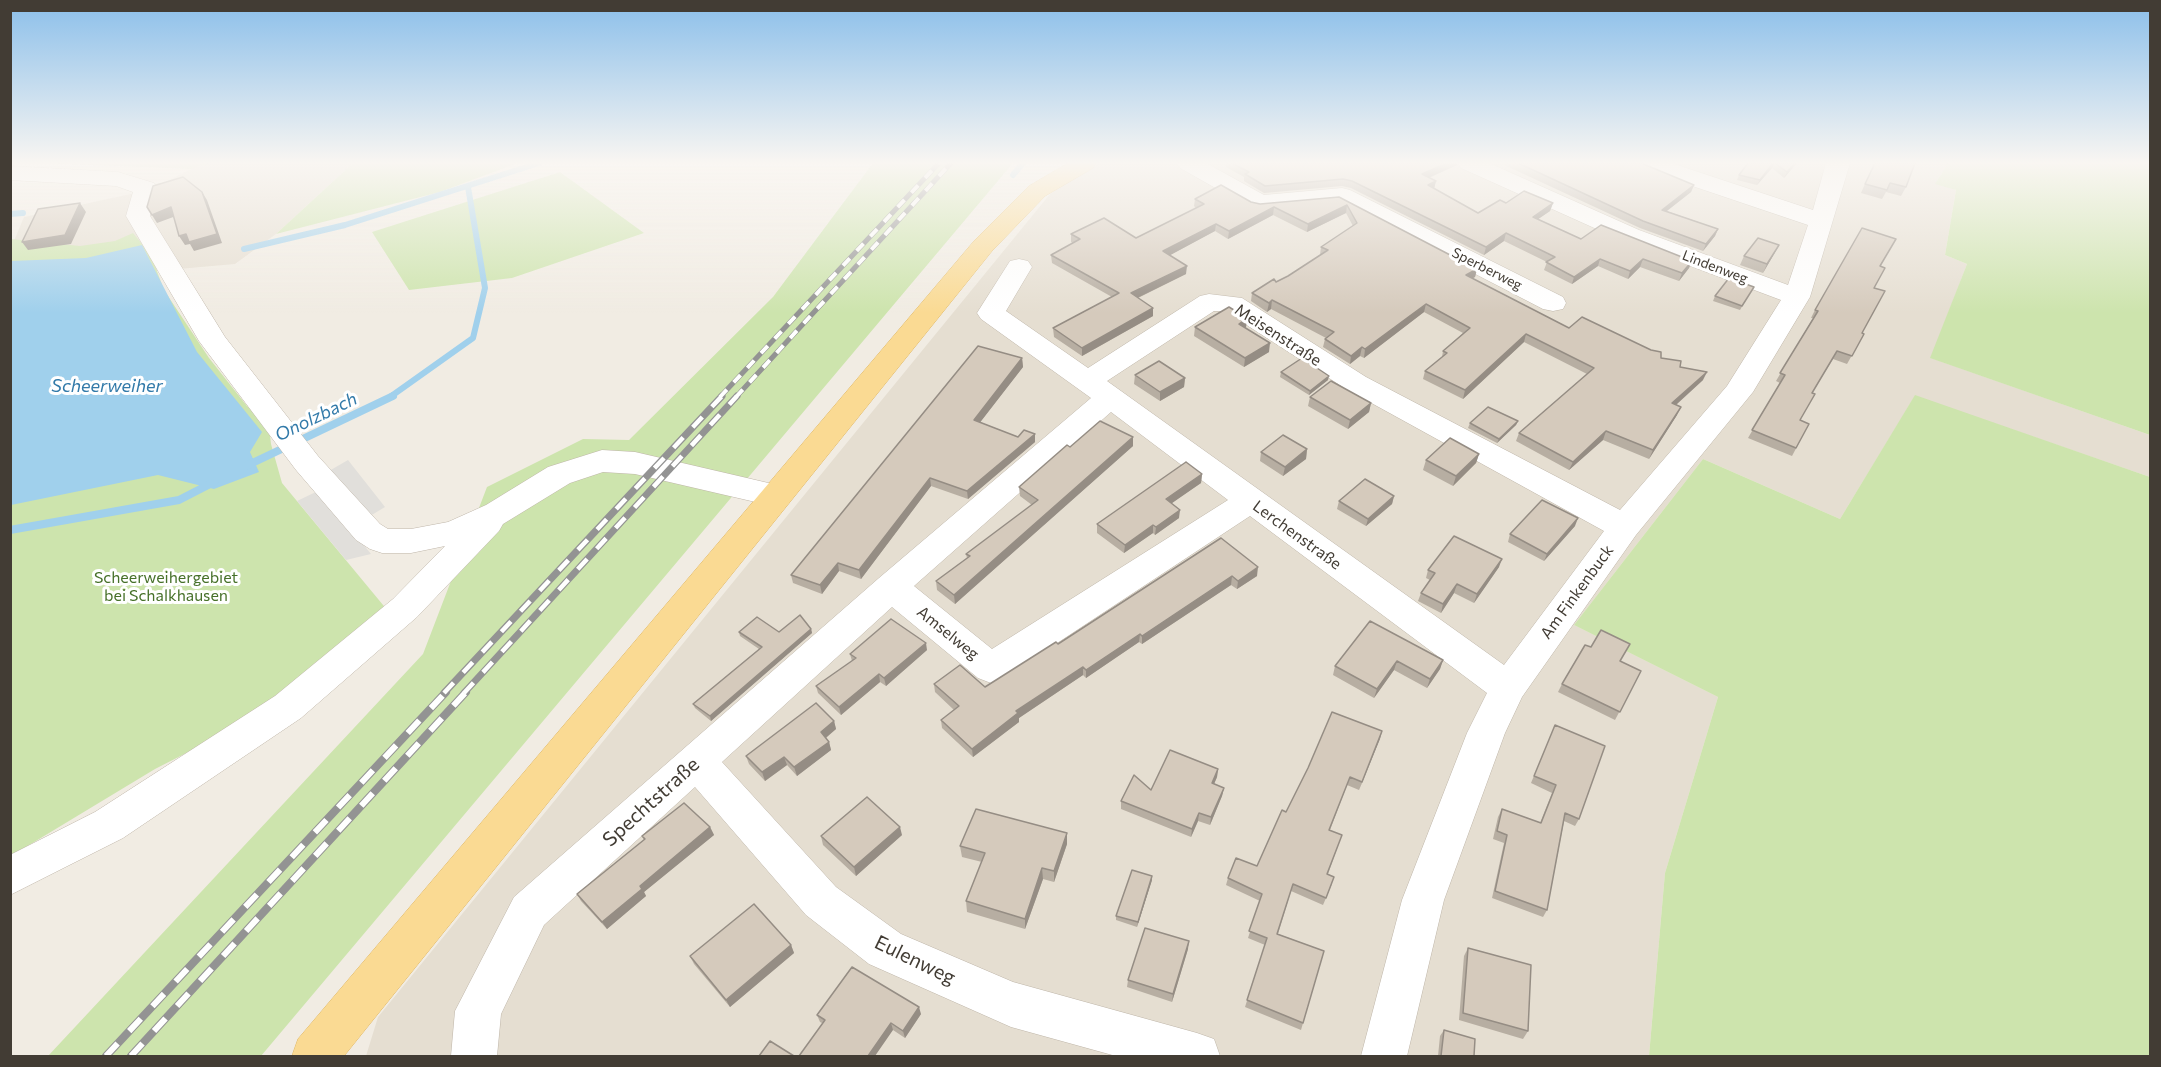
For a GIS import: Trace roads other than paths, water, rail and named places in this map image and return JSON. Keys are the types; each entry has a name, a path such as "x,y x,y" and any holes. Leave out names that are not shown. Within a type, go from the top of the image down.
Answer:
{"main road":[{"path":"315,1056 983,246 1016,213"}],"street":[{"path":"139,213 138,216 213,341 307,463 368,532 382,541 411,541 455,532 497,513 559,475 602,461 634,464 777,496"},
{"name":"Sperberweg","path":"1377,213 1553,303"},
{"name":"Lindenweg","path":"1580,213 1630,235 1797,297"},
{"path":"1797,213 1822,221"},
{"name":"Am Finkenbuck","path":"1383,1056 1423,900 1486,733 1508,688 1624,527 1738,392 1797,297 1824,213"},
{"path":"891,587 1099,389 991,313 1019,267"},
{"name":"Meisenstraße","path":"1099,389 1209,302 1232,304 1356,383 1624,527"},
{"name":"Lerchenstraße","path":"1099,389 1508,688"},
{"name":"Amselweg","path":"891,587 992,668 1250,501"},
{"path":"10,876 109,825 288,707 405,608 497,513"},
{"name":"Spechtstraße","path":"474,1056 478,1011 529,911 891,587"},
{"name":"Eulenweg","path":"697,761 821,901 885,949 1011,1004 1197,1056"}],"water":[{"name":"Scheerweiher","path":"142,245 197,352 262,432 250,452 259,472 214,489 158,475 11,505 11,261 86,258"}],"waterway":[{"name":"Onolzbach","path":"10,214 23,213"},
{"name":"Onolzbach","path":"244,249 345,225 383,213"},
{"name":"Onolzbach","path":"390,397 473,338 485,288 472,213"},
{"name":"Onolzbach","path":"246,466 393,396"},
{"name":"Onolzbach","path":"10,530 179,500 214,482"}],"railway":[{"path":"720,397 892,213"},
{"path":"736,397 905,213"},
{"path":"444,693 722,396"},
{"path":"464,693 737,396"},
{"path":"106,1056 446,692"},
{"path":"131,1056 466,692"}],"park label":[{"name":"Scheerweihergebiet bei Schalkhausen","path":"166,587"}]}
